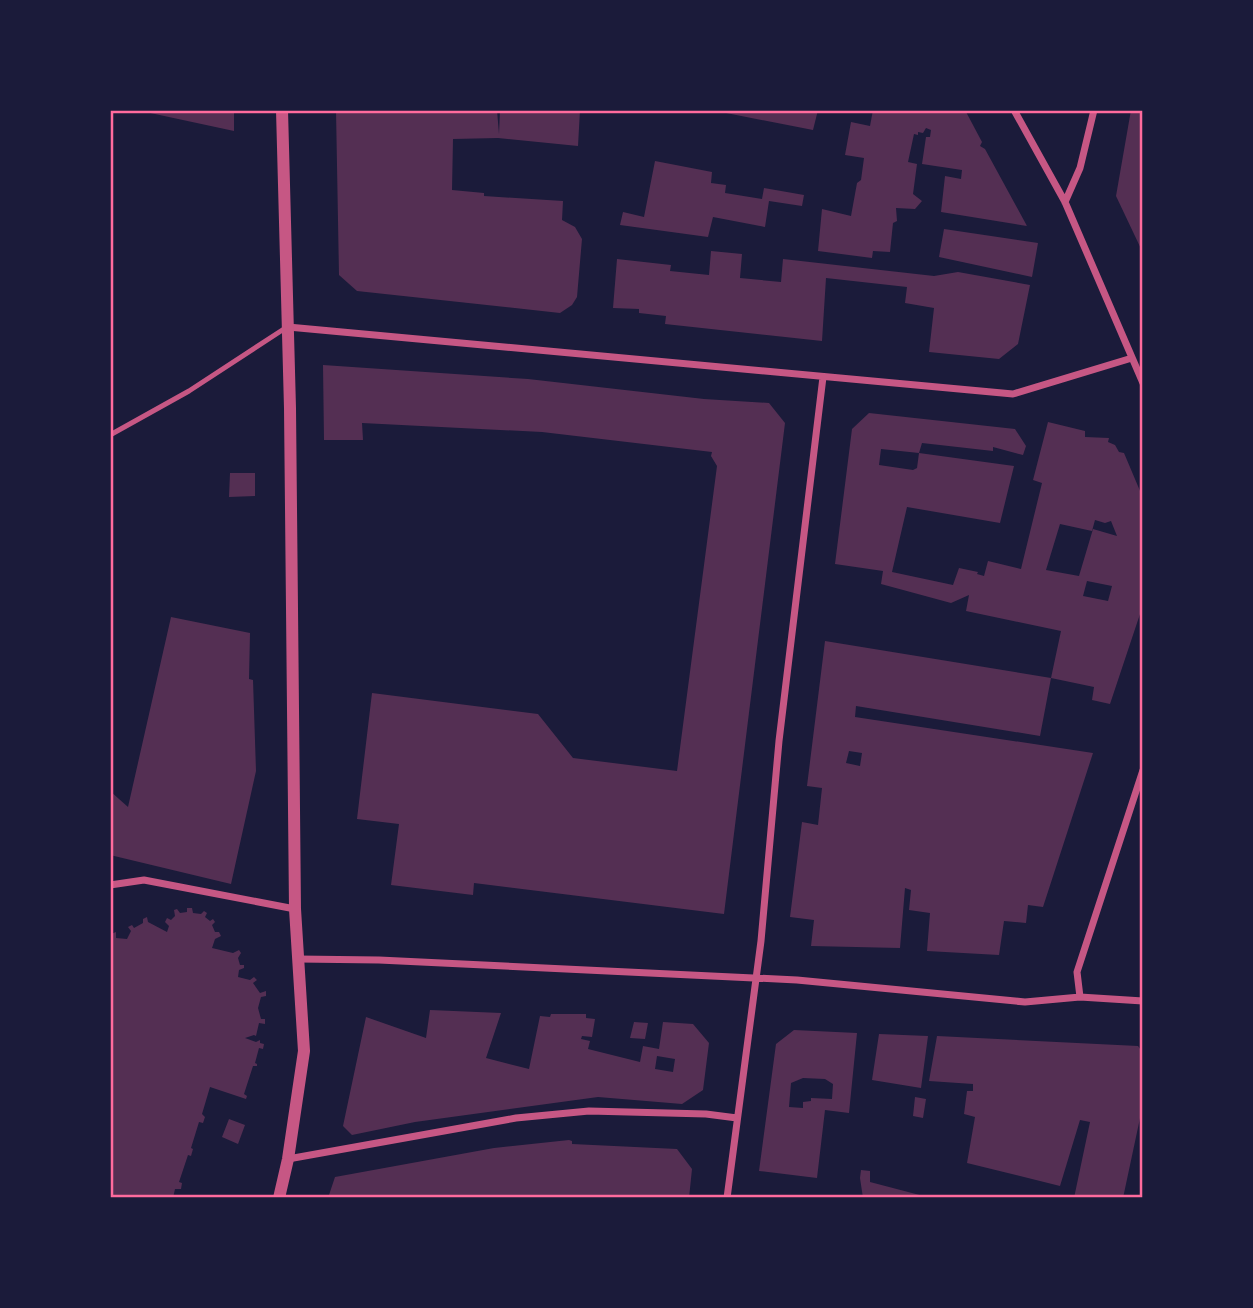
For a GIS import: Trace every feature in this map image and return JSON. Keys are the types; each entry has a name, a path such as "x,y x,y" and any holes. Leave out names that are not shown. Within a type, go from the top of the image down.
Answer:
{"street":[{"path":"279,1198 288,1158 304,1051 295,909 288,327 282,110"},
{"path":"1014,110 1065,202 1143,383"},
{"path":"1065,202 1080,168 1094,110"},
{"path":"288,327 1013,394 1132,358"},
{"path":"727,1198 756,978 779,741 823,377"},
{"path":"1080,997 1077,972 1143,770"},
{"path":"110,885 144,880 295,909"},
{"path":"298,960 379,960 756,978 1025,1002 1080,997 1143,1001"},
{"path":"288,1158 516,1118 577,1112 706,1114 737,1118"}],"lane":[{"path":"110,435 189,391 288,327"}],"building":[{"path":"234,110 234,131 141,111"},
{"path":"336,110 497,110 499,134 500,110 580,110 578,146 498,138 453,139 452,190 484,193 484,196 563,201 562,220 575,227 582,239 577,297 572,305 560,313 357,291 339,275"},
{"path":"711,110 818,110 813,130"},
{"path":"873,110 965,110 982,142 980,146 985,149 1027,226 941,212 945,176 961,179 962,170 922,164 926,137 930,137 931,130 926,128 923,133 914,134 908,162 917,164 913,194 922,201 915,209 896,208 897,221 893,223 890,252 873,251 872,258 818,251 822,209 851,216 864,158 845,155 851,122 870,126"},
{"path":"1131,110 1143,110 1143,253 1116,196"},
{"path":"655,161 712,172 711,183 726,185 725,193 762,199 764,188 804,195 802,206 769,201 765,227 713,217 708,237 620,225 623,212 644,217"},
{"path":"944,229 1038,243 1032,277 939,257"},
{"path":"711,251 742,254 740,278 781,282 783,259 934,276 958,272 1030,285 1018,344 999,359 929,352 934,308 905,303 907,287 826,278 822,341 665,324 666,316 639,313 639,309 613,308 617,259 671,265 670,271 709,275"},
{"path":"323,365 528,379 704,399 769,403 785,423 724,914 474,883 473,895 391,885 399,824 357,819 372,693 538,714 573,758 677,771 717,466 711,456 712,452 542,432 362,423 363,440 324,440"},
{"path":"869,413 1015,429 1026,446 1023,455 993,447 993,451 922,443 919,453 1014,466 1000,523 907,507 892,572 953,585 959,568 984,576 988,561 1021,569 1042,483 1033,480 1048,422 1085,431 1085,437 1109,438 1108,442 1124,453 1143,498 1143,605 1110,704 1092,700 1094,687 1051,678 1061,631 966,611 969,595 951,603 881,584 883,571 835,564 852,429","holes":["881,449 919,453 917,468 913,470 879,465","1095,520 1105,523 1111,521 1117,536 1093,529 1079,576 1046,570 1060,524 1092,531","1087,581 1112,586 1108,601 1083,596"]},
{"path":"230,473 255,473 255,496 229,497"},
{"path":"171,617 250,633 249,679 253,680 256,771 231,884 110,855 110,791 128,807"},
{"path":"825,641 1051,678 1040,736 856,706 855,717 1093,753 1043,907 1028,905 1026,923 1004,921 999,955 927,951 930,913 909,910 911,890 905,888 900,948 811,946 814,920 790,917 802,822 818,825 822,788 807,786","holes":["849,751 862,753 860,766 846,763"]},
{"path":"187,908 192,908 193,913 201,914 204,911 207,913 205,917 210,921 213,919 215,932 219,932 221,936 215,939 212,948 233,953 239,950 241,953 238,958 244,968 239,970 238,977 250,980 254,977 257,980 253,983 260,993 266,991 266,996 261,997 258,1008 265,1024 259,1023 256,1036 245,1038 256,1042 260,1040 260,1043 264,1044 263,1049 259,1048 255,1063 257,1066 253,1066 244,1094 246,1099 210,1087 202,1114 205,1117 203,1123 199,1122 191,1156 188,1155 179,1182 182,1183 181,1189 175,1189 173,1198 110,1198 111,934 116,932 116,938 127,939 131,931 128,927 132,925 134,928 147,917 148,922 167,932 167,918 171,920 175,916 174,910 187,912"},
{"path":"430,1010 501,1013 486,1058 529,1069 540,1016 550,1017 551,1014 586,1014 586,1018 595,1019 592,1037 582,1036 581,1039 590,1041 588,1049 640,1062 643,1046 659,1049 663,1022 693,1024 709,1043 703,1090 682,1104 598,1097 415,1122 352,1135 343,1126 366,1017 426,1038","holes":["657,1056 675,1059 673,1072 655,1069"]},
{"path":"634,1022 648,1023 645,1039 630,1038"},
{"path":"794,1030 857,1033 849,1113 825,1110 817,1178 759,1171 776,1044","holes":["803,1078 825,1079 833,1084 832,1099 811,1098 811,1101 803,1102 803,1108 789,1107 791,1083"]},
{"path":"879,1034 928,1036 921,1088 872,1080"},
{"path":"937,1036 1138,1046 1143,1053 1143,1104 1123,1198 1074,1198 1090,1122 1080,1120 1060,1186 967,1163 975,1117 964,1114 967,1091 973,1091 973,1084 929,1081"},
{"path":"915,1097 926,1099 923,1118 913,1116"},
{"path":"229,1119 245,1125 238,1144 222,1137"},
{"path":"569,1140 572,1144 677,1149 692,1169 689,1198 328,1198 335,1177 494,1148"},
{"path":"861,1170 870,1171 870,1182 931,1198 863,1198"}]}
